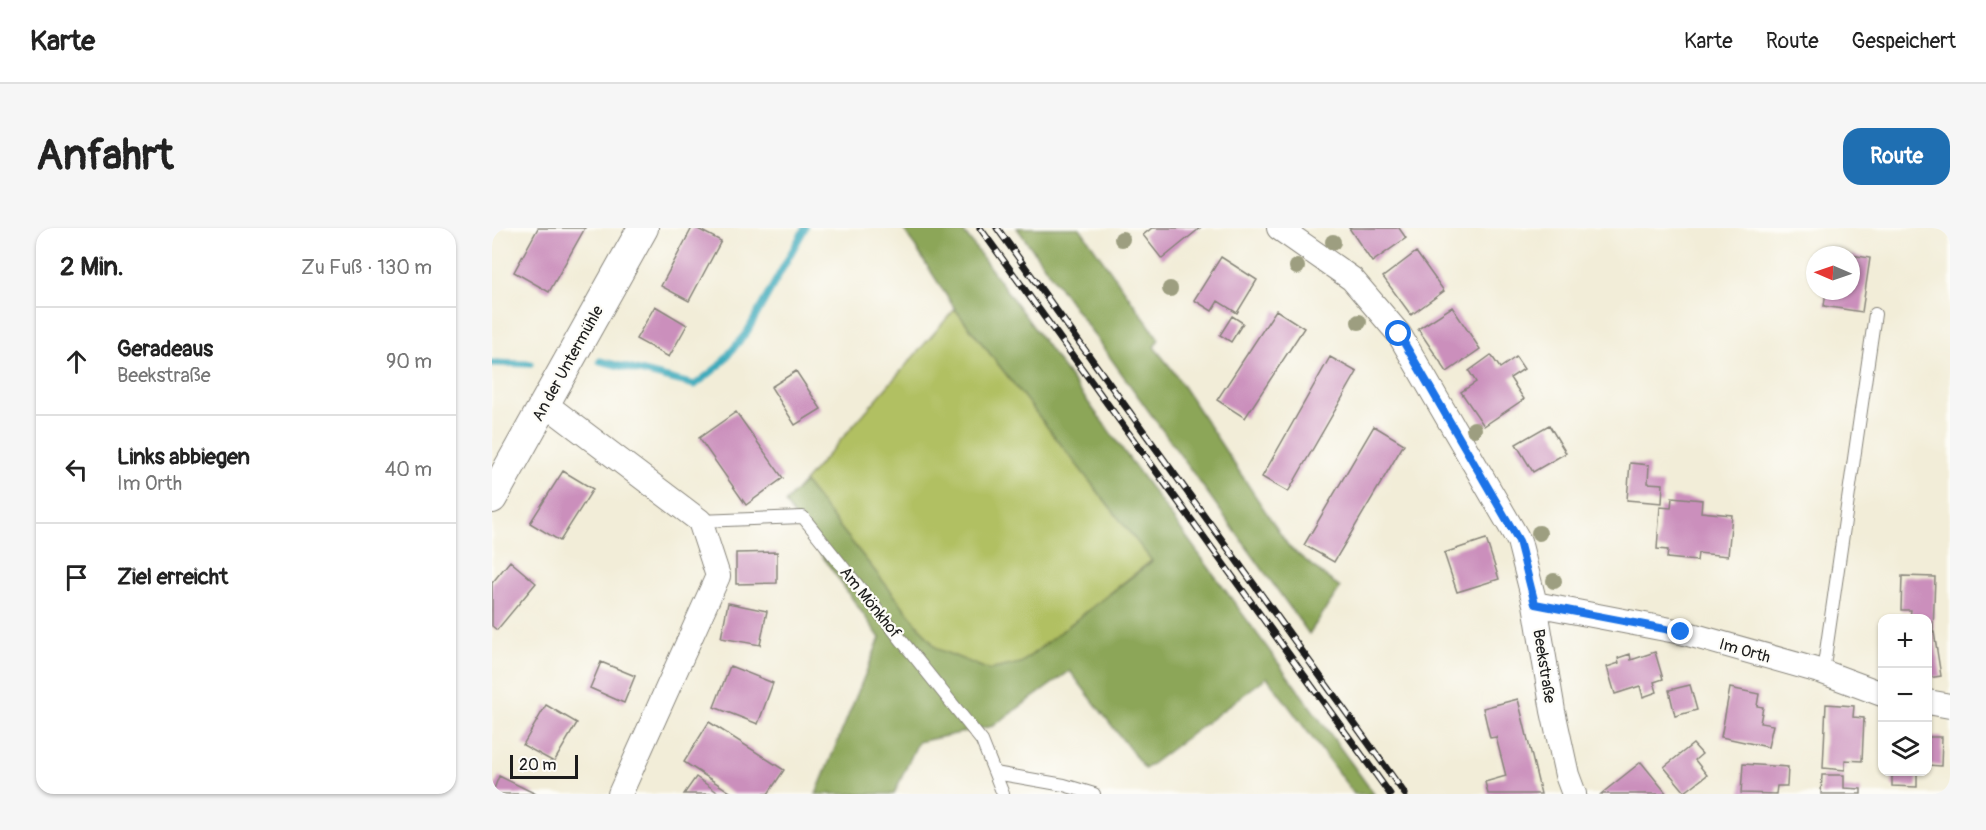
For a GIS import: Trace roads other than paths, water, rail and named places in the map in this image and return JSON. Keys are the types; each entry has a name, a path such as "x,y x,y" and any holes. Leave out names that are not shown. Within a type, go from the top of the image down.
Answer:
{"street":[{"name":"An der Untermühle","path":"492,498 643,228"},
{"name":"Beekstraße","path":"1280,228 1352,279 1399,334 1519,541 1535,604 1553,711 1567,775 1574,794"},
{"path":"544,403 700,521 718,576 620,794"},
{"name":"Im Orth","path":"1535,604 1681,632 1823,672 1878,693"},
{"path":"1932,703 1950,706"}],"lane":[{"path":"1823,672 1875,314"},
{"name":"Am Mönkhof","path":"700,521 803,517 982,741 1003,794"},
{"path":"995,773 1065,785 1094,794"}],"waterway":[{"path":"600,361 695,385 719,366 747,332 805,228"},
{"path":"492,363 530,364"}],"railway":[{"path":"980,228 1390,794"},
{"path":"997,228 1405,794"}]}
